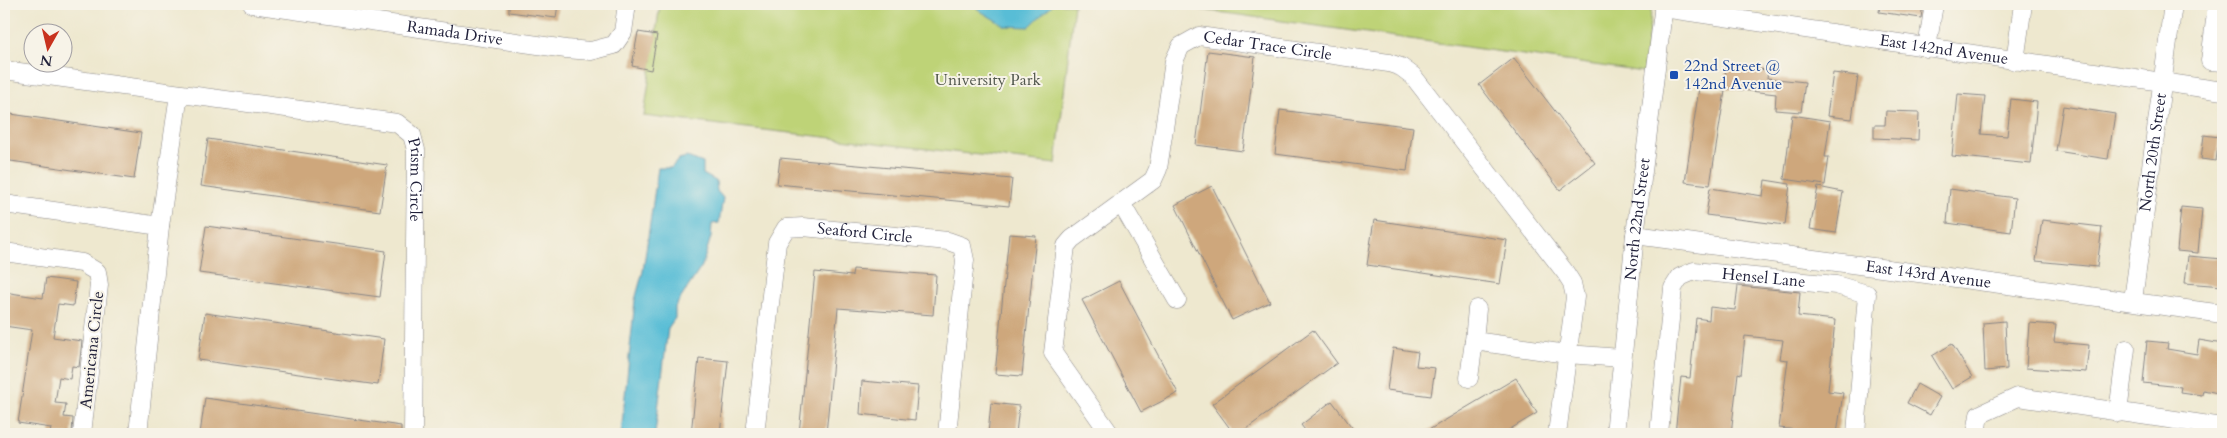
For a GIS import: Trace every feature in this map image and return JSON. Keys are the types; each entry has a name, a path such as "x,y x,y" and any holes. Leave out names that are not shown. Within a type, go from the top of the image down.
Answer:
{"street":[{"name":"Ramada Drive","path":"252,4 566,50 592,51 614,45 623,32 627,4"},
{"path":"1927,48 1934,4"},
{"path":"2016,61 2023,4"},
{"name":"North 20th Street","path":"2132,300 2173,4"},
{"path":"2217,4 2210,61 2223,62"},
{"name":"East 142nd Avenue","path":"1663,6 1927,48 2223,91"},
{"name":"North 22nd Street","path":"1615,434 1635,235 1663,6"},
{"name":"Cedar Trace Circle","path":"1110,434 1053,352 1066,246 1072,239 1153,180 1158,169 1174,61 1182,46 1199,36 1389,63 1401,67 1413,76 1565,272 1572,284 1575,297 1557,434"},
{"name":"Prism Circle","path":"4,70 397,123 412,134 416,150 415,414 413,434"},
{"path":"138,434 160,226 178,94"},
{"path":"1121,203 1177,300"},
{"path":"4,204 160,226"},
{"name":"Seaford Circle","path":"755,434 777,243 786,228 803,227 948,241 962,246 965,260 947,434"},
{"name":"East 143rd Avenue","path":"1635,235 2132,300 2223,314"},
{"name":"Americana Circle","path":"4,252 82,264 96,272 99,285 82,434"},
{"path":"1856,434 1870,266"},
{"name":"Hensel Lane","path":"1660,434 1673,288 1680,277 1694,270 1836,285 1867,294"},
{"path":"1469,378 1477,309"},
{"path":"1474,341 1567,354 1622,358"},
{"path":"2118,413 2126,349"},
{"path":"1976,434 1979,415 2018,397 2223,427"}],"green space":[{"name":"University Park","path":"660,4 1074,4 1056,164 644,116"},
{"path":"1161,4 1652,4 1644,72"}],"water":[{"path":"975,4 1053,4 1029,27 1005,26 977,9"},
{"path":"687,157 703,163 703,174 716,181 717,191 723,198 719,223 712,224 711,237 702,266 675,307 675,318 668,328 655,434 621,434 635,300 643,271 658,168 671,168 679,159"}],"building":[{"path":"509,4 558,4 556,18 509,12"},
{"path":"1880,4 1923,4 1921,18 1879,12"},
{"path":"638,32 657,35 651,70 632,66"},
{"path":"1208,51 1255,57 1243,151 1196,145"},
{"path":"1514,58 1595,163 1560,190 1479,85"},
{"path":"1726,66 1768,70 1767,78 1805,82 1801,112 1775,110 1776,94 1724,88"},
{"path":"1833,73 1858,76 1852,119 1827,116"},
{"path":"1699,88 1725,91 1710,185 1685,182"},
{"path":"1958,94 1985,96 1981,134 2007,136 2011,99 2037,102 2031,164 1952,156"},
{"path":"2063,106 2115,114 2108,159 2056,151"},
{"path":"1280,110 1413,127 1407,171 1275,154"},
{"path":"1886,111 1919,112 1918,140 1874,138 1874,125 1885,125"},
{"path":"4,113 141,133 134,179 4,160"},
{"path":"1792,115 1830,121 1825,157 1829,157 1825,185 1784,179"},
{"path":"2204,135 2219,137 2216,161 2201,159"},
{"path":"208,139 387,165 380,211 201,186"},
{"path":"780,158 1012,179 1009,206 777,184"},
{"path":"1765,180 1790,184 1785,225 1706,215 1710,188 1763,196"},
{"path":"1212,186 1270,302 1232,320 1175,205"},
{"path":"1818,187 1843,192 1836,233 1810,229"},
{"path":"1950,189 2015,198 2011,232 1947,223"},
{"path":"2181,207 2202,209 2198,253 2177,251"},
{"path":"1374,220 1507,240 1500,284 1367,265"},
{"path":"2042,220 2102,227 2097,267 2036,261"},
{"path":"206,226 386,251 380,297 199,273"},
{"path":"1009,234 1036,236 1022,376 995,374"},
{"path":"2188,256 2223,259 2223,286 2185,283"},
{"path":"853,269 936,275 933,315 838,308 826,434 799,434 815,272 852,276"},
{"path":"46,278 76,282 73,306 58,304 53,337 82,341 79,367 72,366 70,379 59,377 55,403 66,404 64,417 73,418 72,434 50,434 51,428 18,423 32,330 4,326 4,292 43,298"},
{"path":"1119,281 1178,393 1141,412 1082,300"},
{"path":"1738,286 1800,292 1798,316 1835,320 1828,391 1843,393 1837,434 1816,431 1816,434 1797,434 1798,430 1779,428 1788,360 1780,359 1783,340 1745,336 1741,374 1738,373 1731,434 1675,434 1681,377 1690,378 1696,318 1709,320 1710,307 1735,310"},
{"path":"205,313 384,339 378,385 198,360"},
{"path":"2005,321 2007,369 1985,371 1983,323"},
{"path":"2029,323 2056,325 2054,342 2089,345 2086,372 2026,368"},
{"path":"1313,330 1337,363 1239,434 1234,434 1212,404"},
{"path":"2199,340 2223,344 2223,394 2203,390 2202,395 2180,392 2181,387 2143,383 2147,341 2168,343 2167,349 2197,354"},
{"path":"1952,344 1972,377 1952,389 1932,356"},
{"path":"1393,348 1418,352 1416,366 1435,368 1431,396 1387,390"},
{"path":"699,358 728,361 720,434 691,434"},
{"path":"1516,378 1537,413 1502,434 1422,434"},
{"path":"862,381 918,386 915,420 860,414"},
{"path":"1917,384 1940,397 1930,415 1907,403"},
{"path":"205,398 401,426 401,434 200,434"},
{"path":"1332,401 1357,434 1308,434 1301,425"},
{"path":"991,403 1019,406 1016,434 988,434"}],"place":[{"name":"22nd Street @ 142nd Avenue","path":"1674,75"}]}
